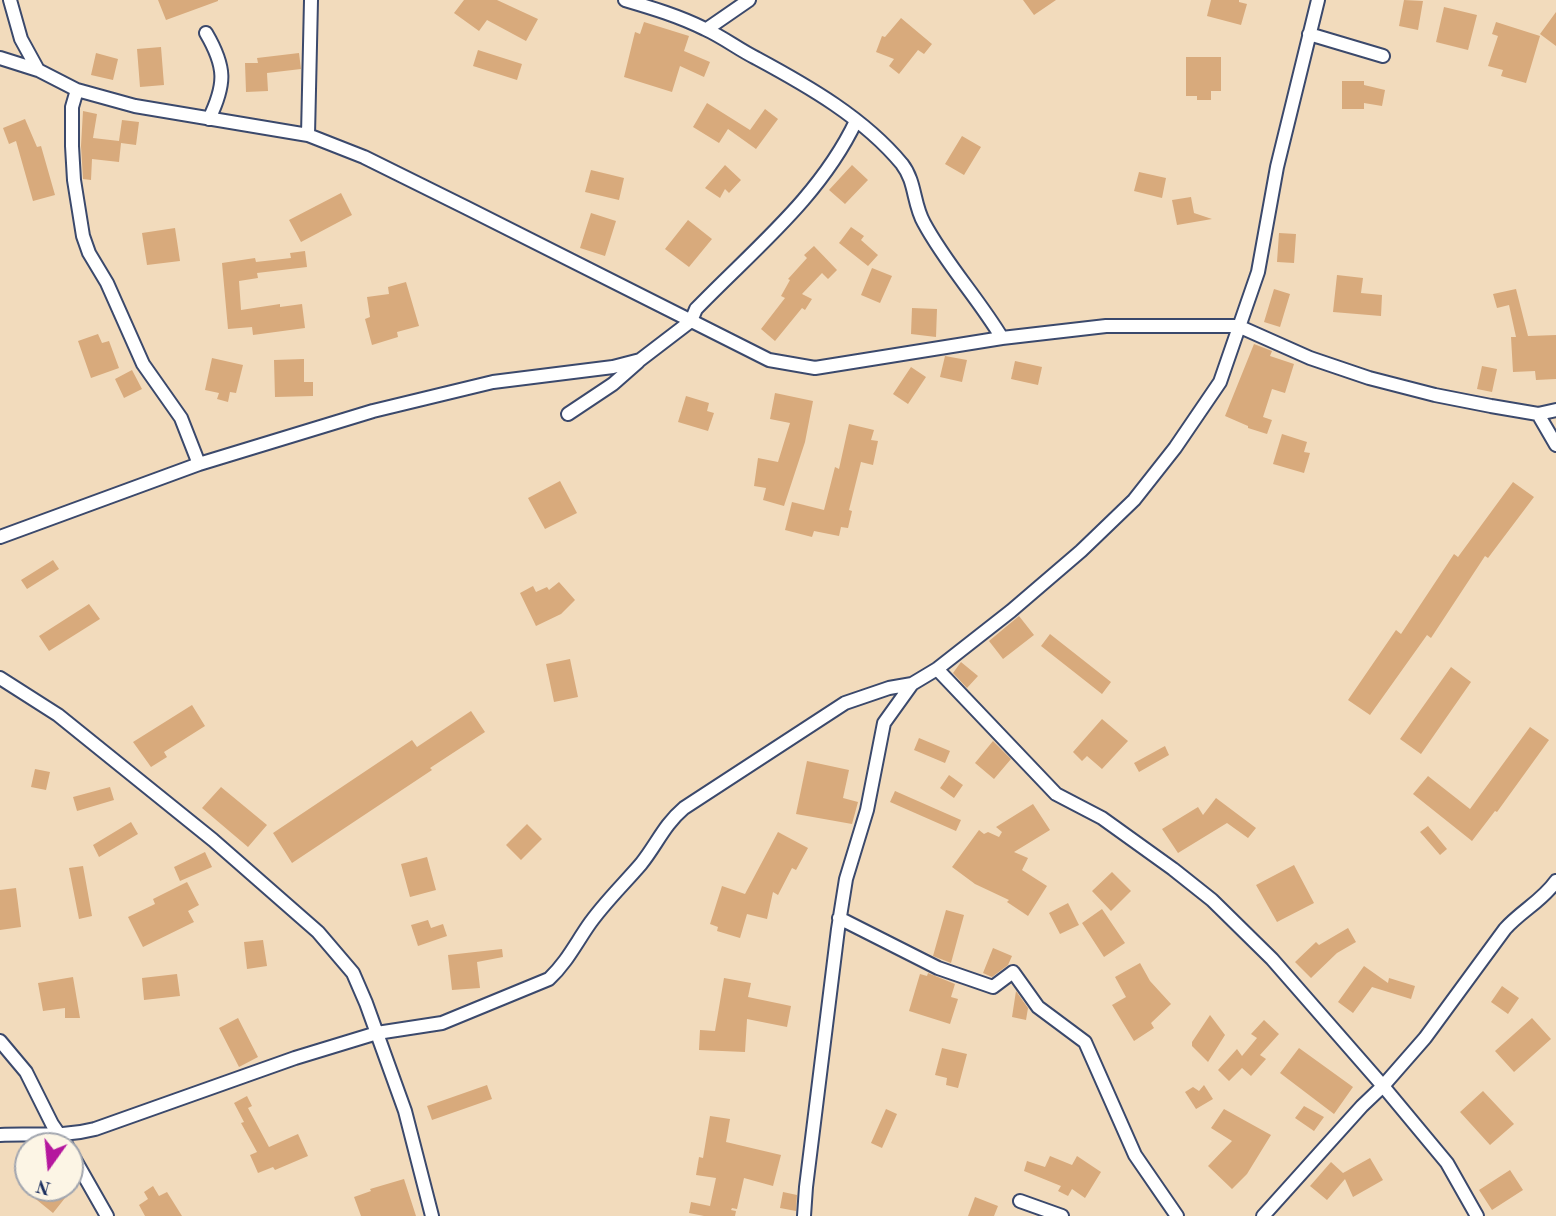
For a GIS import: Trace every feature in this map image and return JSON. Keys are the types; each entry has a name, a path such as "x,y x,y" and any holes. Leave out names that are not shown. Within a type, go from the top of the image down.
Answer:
{"street":[{"path":"9,0 21,39 38,70"},
{"path":"308,135 311,0"},
{"path":"625,0 658,5 707,29 791,77 856,121 882,143 912,178 922,220 1002,338"},
{"path":"84,1133 295,1058 377,1033 442,1023 549,979 564,966 586,928 642,862 668,821 684,808 845,703 889,688 912,684 937,669 1081,551 1134,500 1175,448 1220,382 1258,272 1277,167 1318,0"},
{"path":"707,29 747,1"},
{"path":"206,33 217,51 223,75 219,98 209,119"},
{"path":"1309,34 1383,56"},
{"path":"0,58 38,70 77,90 135,106 308,135 375,163 769,360 816,368 1002,338 1106,326 1238,326 1310,358 1369,378 1435,395 1538,414 1556,411"},
{"path":"77,90 72,107 71,135 74,180 83,236 143,364 181,418 199,464"},
{"path":"568,414 613,384 691,321 696,309 778,229 819,183 847,141 856,121"},
{"path":"0,537 199,464 373,411 493,382 613,368 640,360"},
{"path":"1538,414 1556,445"},
{"path":"937,669 1056,794 1102,818 1212,900 1272,959 1447,1163 1477,1216"},
{"path":"0,678 58,715 213,840 318,932 353,974 405,1111 432,1216"},
{"path":"804,1216 839,918 846,879 867,810 884,723 912,684"},
{"path":"1263,1216 1425,1038 1505,929 1548,893 1556,881"},
{"path":"839,918 937,968 993,987 1013,972 1038,1007 1085,1042 1135,1155 1177,1216"},
{"path":"0,1041 26,1072 58,1132"},
{"path":"84,1176 107,1216"},
{"path":"1020,1201 1062,1216"}],"building":[{"path":"158,0 218,0 218,1 166,20"},
{"path":"464,0 497,0 538,19 526,41 487,20 479,31 454,13"},
{"path":"1023,0 1056,0 1034,15"},
{"path":"1211,0 1239,0 1247,4 1241,25 1207,16"},
{"path":"1404,0 1423,1 1418,30 1399,26"},
{"path":"1444,7 1477,15 1468,50 1436,42"},
{"path":"1556,12 1556,46 1540,34"},
{"path":"901,18 932,44 924,54 918,50 899,74 889,66 894,59 876,52 882,36 885,37"},
{"path":"644,22 689,36 684,51 710,62 704,77 680,66 672,92 624,77 635,32 640,34"},
{"path":"1496,22 1540,36 1526,83 1501,76 1503,70 1488,66 1498,36 1492,34"},
{"path":"161,47 164,85 140,87 137,49"},
{"path":"478,50 522,64 517,80 473,66"},
{"path":"96,53 118,59 113,80 91,75"},
{"path":"299,53 301,69 267,73 268,91 246,92 245,63 258,63 257,58"},
{"path":"1186,57 1221,57 1221,91 1211,91 1211,100 1197,100 1197,96 1186,96"},
{"path":"1342,81 1364,81 1364,85 1385,90 1382,106 1364,103 1364,109 1342,109"},
{"path":"707,103 750,130 765,109 778,119 756,149 728,129 719,143 693,127"},
{"path":"83,111 97,114 93,138 119,141 122,120 139,122 136,145 121,143 119,162 92,159 91,180 83,179"},
{"path":"25,119 37,147 41,146 55,195 33,201 16,141 9,144 3,128"},
{"path":"962,136 981,147 964,175 945,164"},
{"path":"725,165 741,180 729,193 725,189 720,198 705,188"},
{"path":"852,165 868,180 845,204 829,190"},
{"path":"591,170 624,178 619,200 585,192"},
{"path":"1139,172 1166,178 1162,198 1134,191"},
{"path":"341,193 352,215 301,242 289,220"},
{"path":"1191,197 1194,213 1212,219 1177,225 1172,200"},
{"path":"591,213 616,221 605,256 580,248"},
{"path":"688,220 712,239 689,267 665,249"},
{"path":"851,227 864,236 861,240 878,255 868,266 839,243"},
{"path":"175,228 180,261 147,265 142,233"},
{"path":"1279,233 1296,234 1294,263 1277,262"},
{"path":"814,246 837,270 828,279 822,273 802,294 812,299 775,341 761,329 785,298 781,296 790,280 788,279 807,258 804,255"},
{"path":"305,251 307,267 257,273 258,278 239,281 241,310 280,304 280,307 302,304 305,328 253,335 252,327 228,329 222,263 255,258 256,262 291,258 290,253"},
{"path":"872,268 892,276 880,303 861,295"},
{"path":"1337,275 1363,278 1361,293 1382,295 1381,316 1333,312"},
{"path":"406,282 419,326 397,332 398,337 372,345 365,319 370,317 367,297 389,294 388,287"},
{"path":"1274,289 1290,294 1280,327 1264,322"},
{"path":"1516,289 1528,336 1556,335 1556,379 1536,380 1535,371 1513,372 1511,337 1516,337 1509,305 1497,308 1493,294"},
{"path":"912,308 937,309 936,337 911,334"},
{"path":"98,334 102,343 109,341 119,368 91,378 78,341"},
{"path":"1254,344 1272,351 1270,356 1294,364 1285,393 1272,389 1263,417 1272,420 1267,434 1225,416"},
{"path":"945,356 967,360 962,382 940,377"},
{"path":"212,358 243,365 236,393 230,392 228,402 217,399 219,393 205,390"},
{"path":"304,359 304,382 313,382 313,396 275,397 274,360"},
{"path":"1015,361 1042,367 1038,385 1011,379"},
{"path":"1482,366 1497,369 1492,392 1477,389"},
{"path":"911,367 926,377 908,404 893,394"},
{"path":"132,370 142,389 124,398 115,379"},
{"path":"775,393 813,401 805,442 784,506 763,500 766,488 754,486 758,458 778,462 790,423 770,419"},
{"path":"686,396 709,403 707,411 714,413 708,431 678,422"},
{"path":"849,424 874,430 871,440 878,441 873,465 861,462 849,510 852,511 848,528 841,527 839,536 814,531 812,537 785,530 792,502 824,510 835,467 839,469"},
{"path":"1282,434 1307,442 1304,452 1310,453 1304,473 1273,464"},
{"path":"560,481 577,513 545,529 528,498"},
{"path":"1513,482 1534,497 1488,558 1485,556 1431,638 1427,635 1370,715 1348,700 1396,630 1401,634 1454,554 1458,557"},
{"path":"53,560 59,569 27,589 21,580"},
{"path":"559,582 575,600 561,614 536,626 520,593 533,586 536,592 547,587 549,590"},
{"path":"89,604 100,619 49,651 39,636"},
{"path":"1019,616 1034,635 1003,659 989,641"},
{"path":"1050,634 1111,682 1102,694 1041,646"},
{"path":"570,659 578,697 554,702 546,664"},
{"path":"961,662 978,676 967,688 953,673"},
{"path":"1451,667 1471,682 1421,754 1400,739"},
{"path":"192,705 205,726 164,752 167,757 151,767 133,742"},
{"path":"471,711 485,732 292,863 273,833 412,740 417,747"},
{"path":"1102,719 1128,741 1102,769 1087,756 1082,761 1073,752"},
{"path":"1530,727 1549,740 1497,812 1495,811 1472,841 1413,794 1428,776 1470,809"},
{"path":"919,738 950,751 945,763 914,750"},
{"path":"993,741 1011,759 994,779 975,763"},
{"path":"1165,746 1169,755 1139,772 1134,763"},
{"path":"807,761 849,770 843,798 858,802 852,824 796,814"},
{"path":"35,769 50,772 46,790 31,787"},
{"path":"949,775 963,785 954,798 940,788"},
{"path":"110,787 114,800 77,811 73,797"},
{"path":"221,787 267,825 248,847 202,808"},
{"path":"895,791 961,820 956,831 890,802"},
{"path":"1216,798 1256,828 1248,838 1227,823 1178,853 1162,829 1198,807 1203,815"},
{"path":"1033,804 1050,830 1014,852 1028,858 1022,870 1047,886 1028,916 1007,902 1009,900 975,884 952,867 979,830 984,834 988,832 999,837 1002,832 996,827"},
{"path":"131,822 138,834 99,857 93,845"},
{"path":"527,824 542,839 521,860 506,845"},
{"path":"1428,826 1447,849 1440,855 1420,832"},
{"path":"778,832 808,848 796,870 792,868 778,895 773,892 767,919 747,914 740,938 717,931 718,927 710,924 722,886 745,894"},
{"path":"205,852 212,867 180,881 174,867"},
{"path":"427,857 436,890 410,897 401,864"},
{"path":"1294,865 1314,903 1277,922 1256,885"},
{"path":"83,866 92,916 79,919 69,868"},
{"path":"1112,872 1131,891 1111,911 1092,891"},
{"path":"187,882 199,905 188,911 194,922 143,947 128,917 155,904 153,899"},
{"path":"16,888 21,927 0,930 0,890"},
{"path":"1068,903 1079,925 1060,934 1049,913"},
{"path":"1102,909 1125,943 1104,957 1082,923"},
{"path":"946,910 964,915 951,963 933,956"},
{"path":"428,920 431,928 443,924 447,936 418,946 411,925"},
{"path":"1348,928 1356,942 1337,953 1311,978 1295,962 1316,942 1319,945"},
{"path":"263,940 267,966 247,969 244,942"},
{"path":"993,948 1012,956 1008,965 992,977 983,973"},
{"path":"502,949 503,957 477,962 480,988 452,990 448,955"},
{"path":"1140,963 1150,981 1171,1004 1151,1023 1154,1028 1134,1041 1112,1005 1126,997 1115,977"},
{"path":"1364,966 1388,983 1389,978 1415,986 1411,999 1372,987 1353,1013 1338,1002"},
{"path":"928,973 955,984 951,997 958,999 950,1024 909,1011 920,974 927,976"},
{"path":"177,974 180,996 144,1000 142,978"},
{"path":"73,977 80,1018 65,1018 65,1008 43,1011 38,983"},
{"path":"724,978 751,983 748,997 791,1006 787,1027 747,1019 745,1052 699,1050 700,1030 715,1031"},
{"path":"1502,986 1519,998 1508,1014 1491,1002"},
{"path":"1016,991 1028,1008 1026,1020 1012,1017"},
{"path":"1210,1015 1225,1035 1208,1062 1192,1046 1192,1042"},
{"path":"238,1018 258,1057 239,1067 219,1028"},
{"path":"1532,1018 1551,1039 1514,1072 1495,1051"},
{"path":"1264,1020 1279,1034 1260,1055 1266,1059 1251,1076 1242,1068 1229,1081 1218,1070 1237,1049 1242,1056 1257,1038 1251,1034"},
{"path":"942,1048 967,1054 958,1088 946,1085 947,1078 935,1075"},
{"path":"1299,1048 1353,1087 1334,1114 1280,1073"},
{"path":"487,1085 492,1099 432,1120 427,1106"},
{"path":"1204,1085 1213,1099 1196,1109 1185,1092 1193,1087 1199,1091"},
{"path":"1483,1091 1514,1124 1490,1145 1460,1112"},
{"path":"247,1096 252,1106 248,1108 269,1147 298,1134 308,1156 275,1170 273,1167 258,1173 250,1155 257,1152 241,1123 244,1122 234,1103"},
{"path":"1304,1106 1324,1117 1314,1131 1295,1118"},
{"path":"886,1109 897,1114 882,1148 871,1143"},
{"path":"1224,1109 1271,1135 1247,1174 1232,1189 1208,1166 1232,1141 1211,1128"},
{"path":"710,1116 730,1119 726,1142 781,1155 773,1186 744,1178 737,1209 731,1210 736,1211 735,1216 689,1213 691,1202 710,1206 716,1178 696,1175 699,1157 703,1158"},
{"path":"1050,1156 1072,1165 1077,1156 1101,1172 1085,1198 1072,1189 1068,1196 1058,1191 1061,1186 1024,1171 1027,1161 1045,1167"},
{"path":"1370,1158 1383,1180 1353,1197 1345,1179 1327,1200 1310,1186 1331,1162 1343,1173"},
{"path":"1510,1170 1523,1190 1492,1210 1479,1190"},
{"path":"404,1179 416,1216 361,1216 354,1197 371,1191 370,1189"},
{"path":"153,1186 159,1196 167,1192 182,1216 145,1216 139,1205 148,1199 144,1192"},
{"path":"783,1192 797,1195 796,1211 780,1208"},
{"path":"975,1197 998,1206 994,1216 968,1216"},
{"path":"39,1202 62,1202 53,1213"}]}
